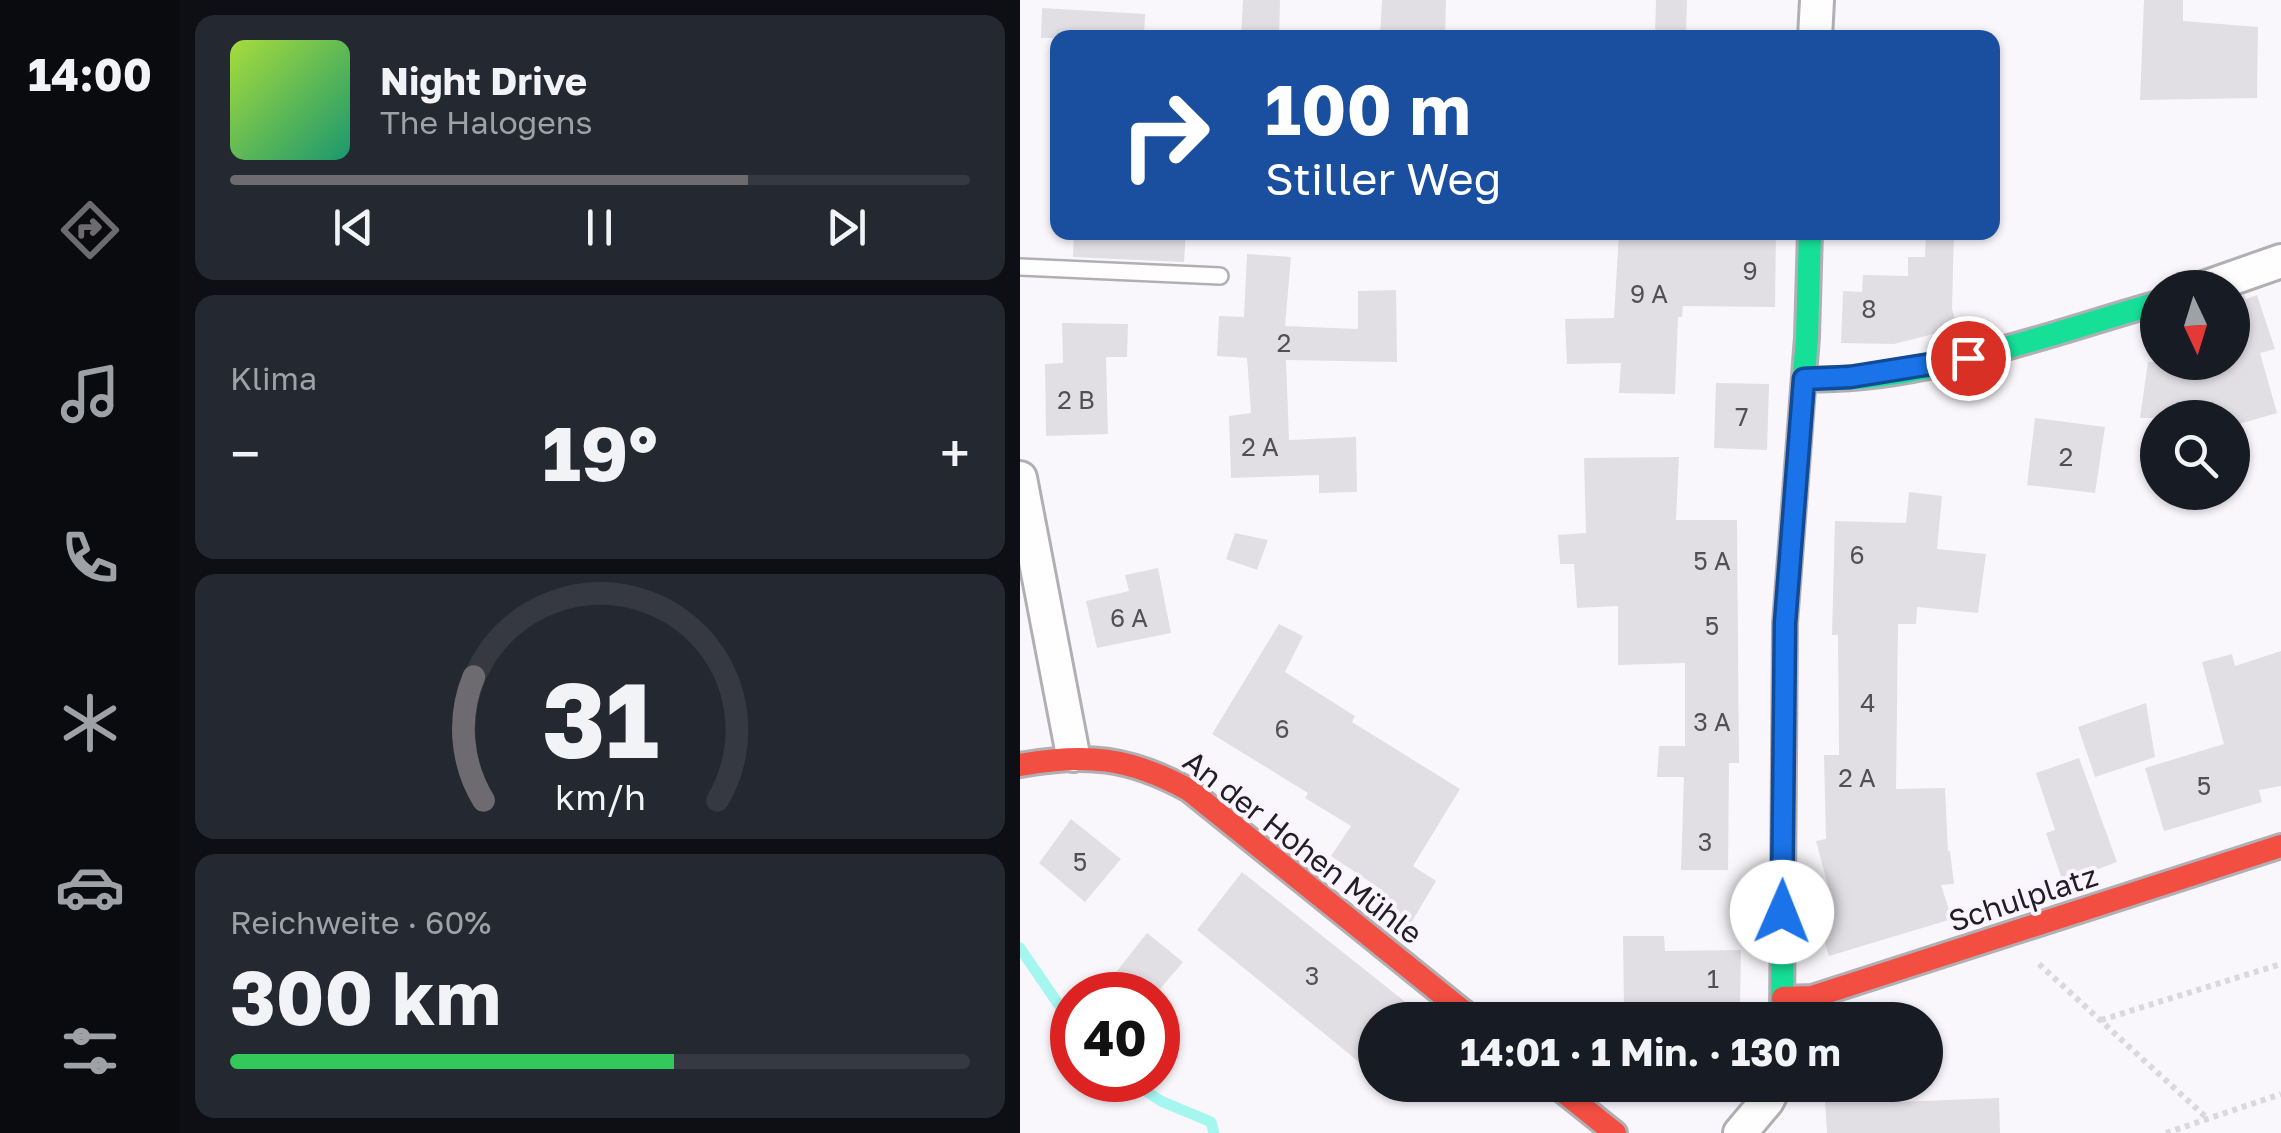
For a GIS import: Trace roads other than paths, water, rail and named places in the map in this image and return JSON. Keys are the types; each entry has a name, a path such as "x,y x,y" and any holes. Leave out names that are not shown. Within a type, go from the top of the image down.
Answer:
{"street":[{"path":"1816,0 1816,30"},
{"path":"1783,1002 1785,623 1804,379 1810,240"},
{"path":"2250,272 2281,261"},
{"path":"1804,379 1935,366 2140,308"},
{"path":"1020,478 1073,756"},
{"name":"An der Hohen Mühle","path":"1020,765 1073,756 1133,762 1164,775 1190,790 1452,1002"},
{"name":"Schulplatz","path":"1800,1002 2281,846"},
{"path":"1576,1102 1614,1133"},
{"path":"1740,1133 1766,1102"}],"lane":[{"path":"1020,267 1220,276"}],"waterway":[{"path":"1020,948 1050,992"},
{"path":"1163,1102 1211,1122 1214,1133"}]}
